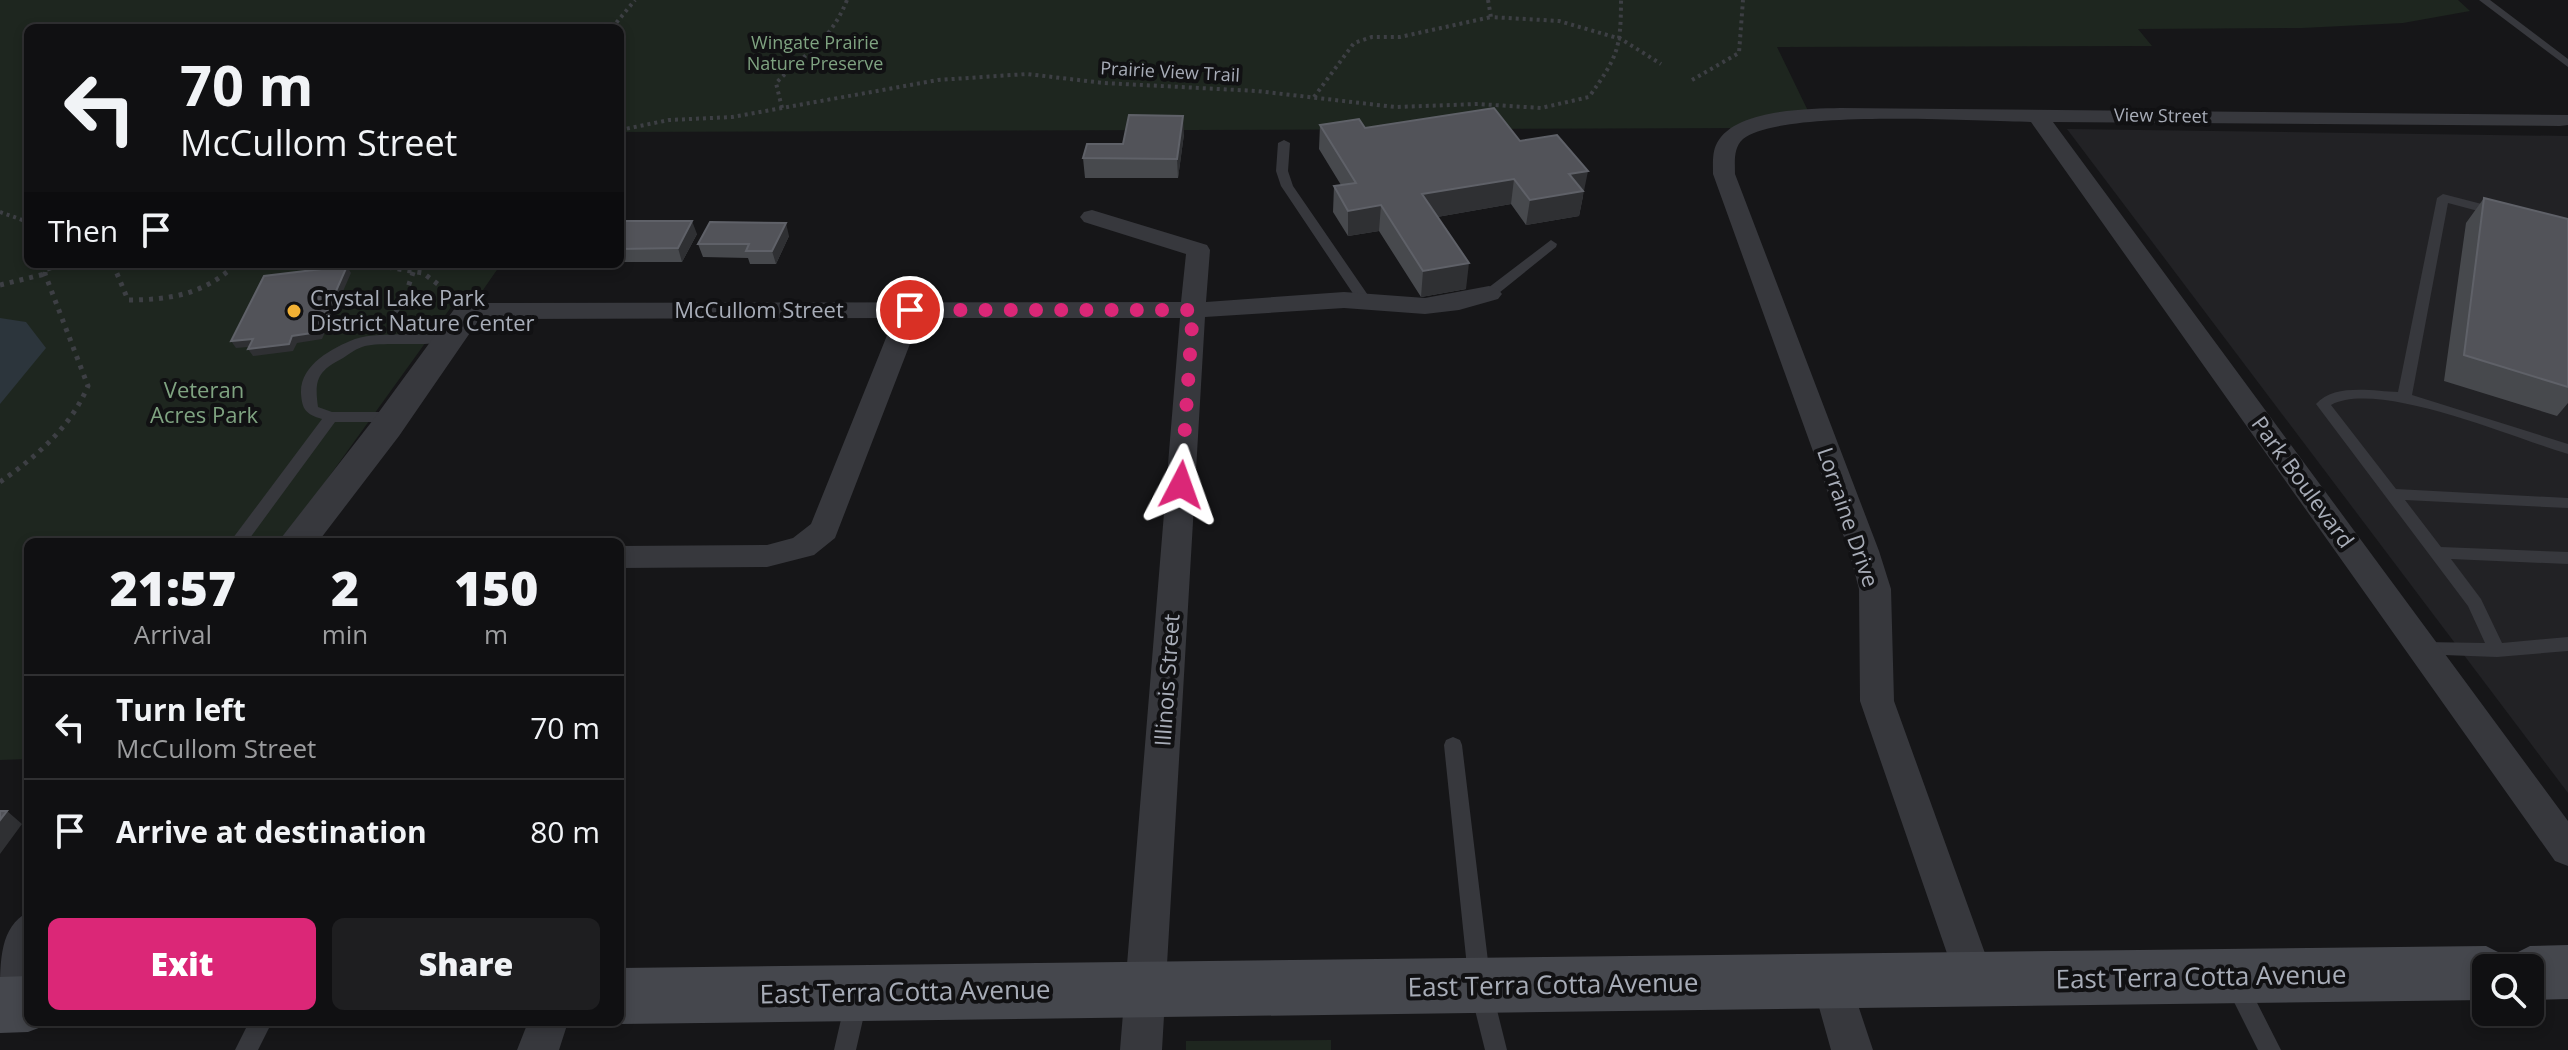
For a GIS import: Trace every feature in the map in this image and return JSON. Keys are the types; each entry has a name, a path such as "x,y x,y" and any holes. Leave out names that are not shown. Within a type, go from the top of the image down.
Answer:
{"main road":[{"path":"2544,973 2568,972"},
{"name":"East Terra Cotta Avenue","path":"624,996 2472,973"},
{"path":"0,1005 24,1004"}],"street":[{"name":"View Street","path":"1763,123 1785,118 1840,114 2560,120"},
{"name":"Park Boulevard","path":"2037,115 2568,850"},
{"name":"Lorraine Drive","path":"1763,123 1734,135 1724,153 1724,174 1864,551 1875,589 1877,701 1975,981"},
{"name":"Illinois Street","path":"1092,217 1198,250 1141,1050"},
{"name":"McCullom Street","path":"459,325 910,310 1193,310 1365,301 1425,306 1489,294"},
{"path":"624,557 767,556 803,547 824,530 910,310"},
{"path":"300,538 395,417 459,325"},
{"path":"0,974 24,940"},
{"path":"1832,982 1852,1050"},
{"path":"538,1050 547,1026"}],"lane":[{"path":"2484,0 2568,64"},
{"path":"1284,143 1282,171 1287,186 1365,301"},
{"path":"2404,397 2443,198 2514,216"},
{"path":"1489,294 1551,244"},
{"path":"395,417 331,417 311,410 308,389 317,366 360,342 459,325"},
{"path":"2497,650 2475,603 2323,404 2330,397 2342,395 2404,397 2568,449"},
{"path":"241,538 331,417"},
{"path":"2391,494 2568,503"},
{"path":"2435,553 2568,558"},
{"path":"2423,649 2497,650 2568,644"},
{"path":"1453,745 1480,986 1496,1050"},
{"path":"2233,977 2270,1050"},
{"path":"845,1050 858,992"},
{"path":"246,1050 259,1026"}],"path":[{"path":"615,24 635,0"},
{"path":"782,108 776,83 789,68 830,39 847,0"},
{"path":"1488,0 1491,17"},
{"name":"Prairie View Trail","path":"624,129 669,120 732,117 938,80 1027,74 1313,97 1395,107 1478,104 1541,108 1589,97 1611,65 1621,39 1621,0"},
{"path":"1692,80 1739,53 1743,0"},
{"path":"1313,97 1354,43 1372,37 1400,37 1491,17 1559,21 1621,39 1661,64"},
{"path":"0,212 24,221"},
{"path":"115,268 128,300 161,301 210,288 232,268"},
{"path":"393,268 423,273 459,325"},
{"path":"375,341 395,316 413,268"},
{"path":"0,285 46,269 66,335 88,386 82,404 68,424 0,482"}],"shaded area":[{"path":"2067,129 2568,136 2568,793"},
{"path":"0,318 26,322 46,348 0,404"}],"green space":[{"name":"Veteran Acres Park","path":"0,0 2458,0 2470,11 2403,23 2302,28 2138,29 2152,46 1777,47 1810,115 1748,128 624,132 624,24 24,24 24,268 498,268 474,303 454,303 285,538 24,538 24,759 0,760"},
{"path":"1331,1040 1331,1050 1186,1050 1186,1041"}],"building":[{"path":"1494,108 1520,141 1557,135 1588,171 1569,174 1583,191 1530,200 1514,179 1422,194 1469,263 1423,271 1381,205 1348,211 1334,186 1356,183 1320,125 1359,119 1365,128"},
{"path":"1129,115 1183,116 1177,159 1083,158 1087,144 1123,144"},
{"path":"2484,198 2568,219 2568,387 2464,355"},
{"path":"624,221 692,221 678,248 624,249"},
{"path":"710,222 786,223 772,251 746,251 749,244 698,244"},
{"name":"Crystal Lake Park District Nature Center","path":"346,268 318,332 292,336 289,344 248,349 253,339 231,341 264,276"}],"place":[{"name":"Crystal Lake Park District Nature Center","path":"294,311"}],"route":[{"path":"910,310 1193,310 1181,485"}],"park label":[{"name":"Wingate Prairie Nature Preserve","path":"815,53"}]}
